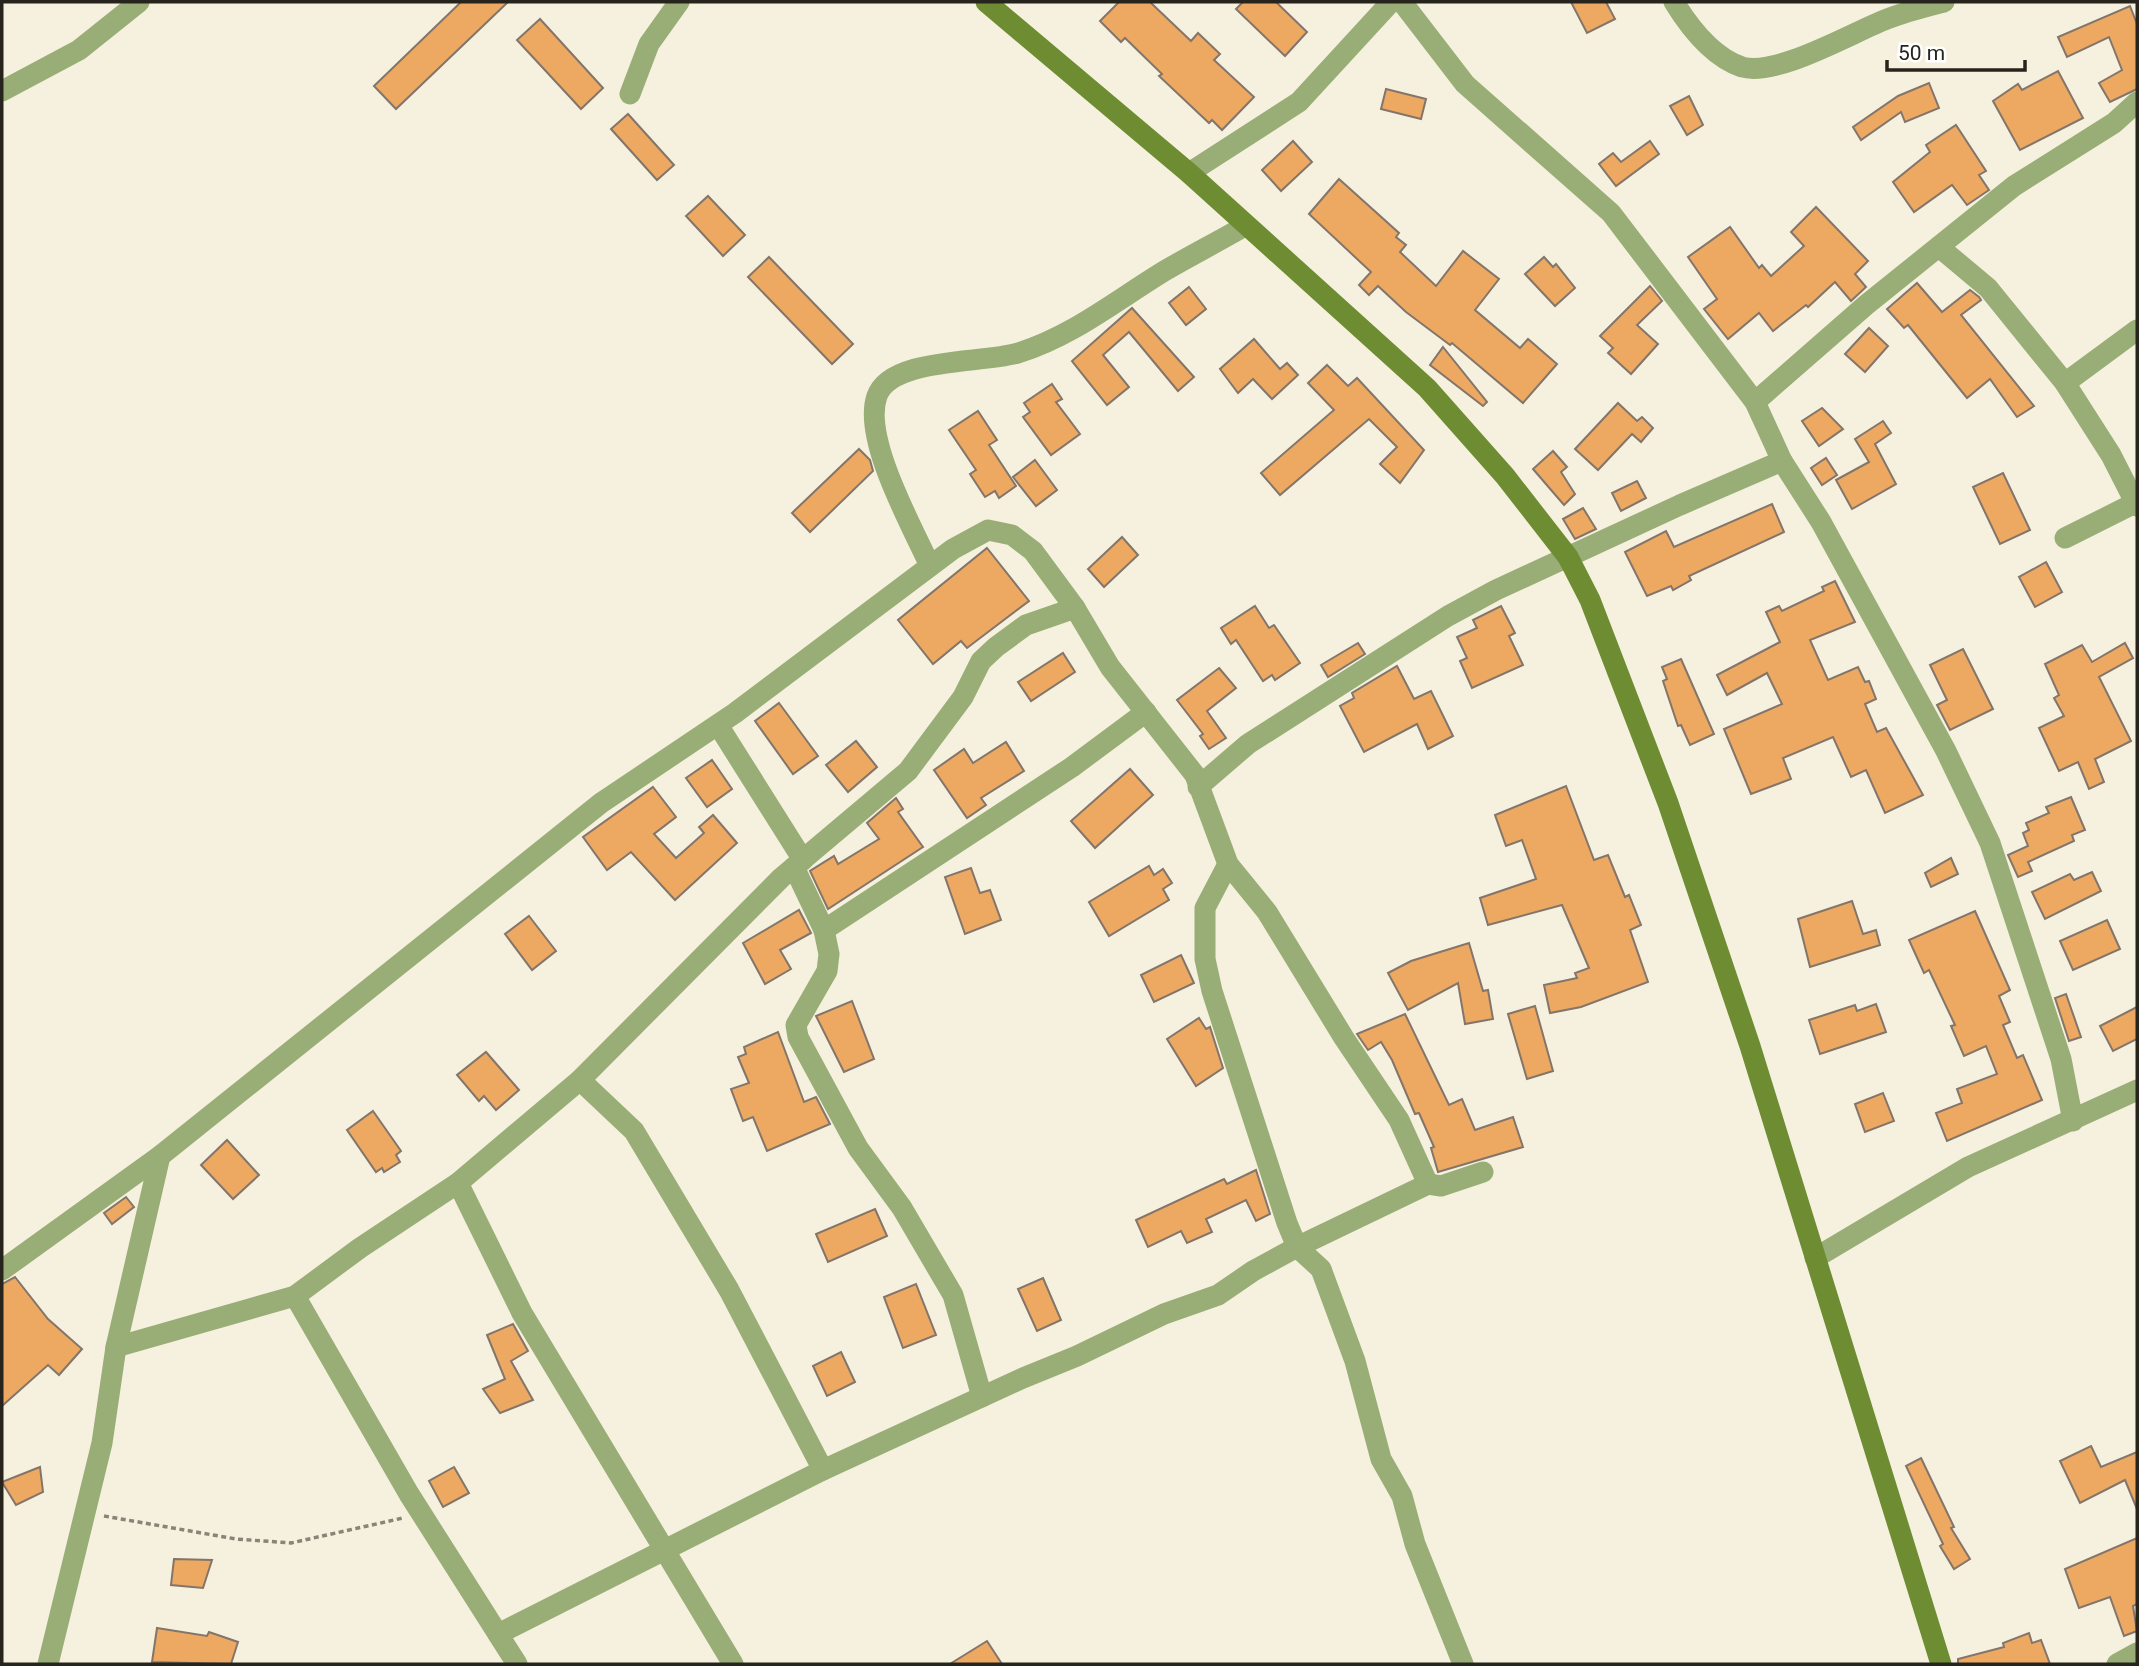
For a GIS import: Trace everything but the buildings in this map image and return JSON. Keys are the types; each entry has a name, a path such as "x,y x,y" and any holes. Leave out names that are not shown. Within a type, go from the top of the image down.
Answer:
{"main road":[{"path":"986,2 1189,173 1427,388 1505,476 1568,557 1590,600 1668,803 1750,1046 1889,1488 1941,1664"}],"street":[{"path":"2,90 79,50 139,2"},
{"path":"630,93 649,44 679,2"},
{"path":"1189,173 1299,102 1391,2"},
{"path":"1402,2 1465,84 1516,132 1543,152 1611,213 1755,402 1782,461 1821,522 1947,751 1990,843 2061,1059 2073,1121"},
{"path":"1674,2 1704,42 1724,59 1745,67 1765,68 1835,43 1888,18 1944,2"},
{"path":"1755,402 2014,186 2113,123 2137,102"},
{"path":"930,566 889,478 874,421 877,396 885,384 896,374 910,368 984,361 1020,352 1073,330 1166,270 1245,226"},
{"path":"1939,247 1988,288 2064,383 2111,454 2136,505 2065,538"},
{"path":"2064,383 2137,330"},
{"path":"1198,787 1248,744 1437,622 1496,590 1782,461"},
{"path":"2,1270 160,1156 601,803 718,724 930,566 975,535 988,530 1005,533 1027,544 1075,608 1110,667 1195,775 1228,864 1267,912 1344,1038 1399,1120 1428,1184"},
{"path":"116,1347 295,1296 458,1182 580,1080 709,947 798,863 908,771 963,698 981,661 996,647 1026,625 1075,608"},
{"path":"824,930 1072,768 1146,712"},
{"path":"718,724 798,863 824,930 829,954 827,971 796,1025 798,1037 858,1148 902,1208 953,1295 982,1397"},
{"path":"1228,864 1205,908 1205,959 1252,1119 1297,1247 1321,1269 1355,1361 1381,1459 1402,1496 1415,1544 1464,1664"},
{"path":"580,1080 634,1131 729,1290 823,1470"},
{"path":"1815,1258 1968,1167 2137,1090"},
{"path":"48,1664 102,1443 116,1347 160,1156"},
{"path":"498,1634 665,1547 823,1470 1164,1314 1218,1296 1253,1271 1297,1247 1428,1184 1441,1186 1483,1172"},
{"path":"458,1182 522,1313 733,1664"},
{"path":"295,1296 422,1514 517,1664"},
{"path":"2117,1664 2137,1653"}],"path":[{"path":"85,1512 236,1539 291,1544 422,1514"}]}
